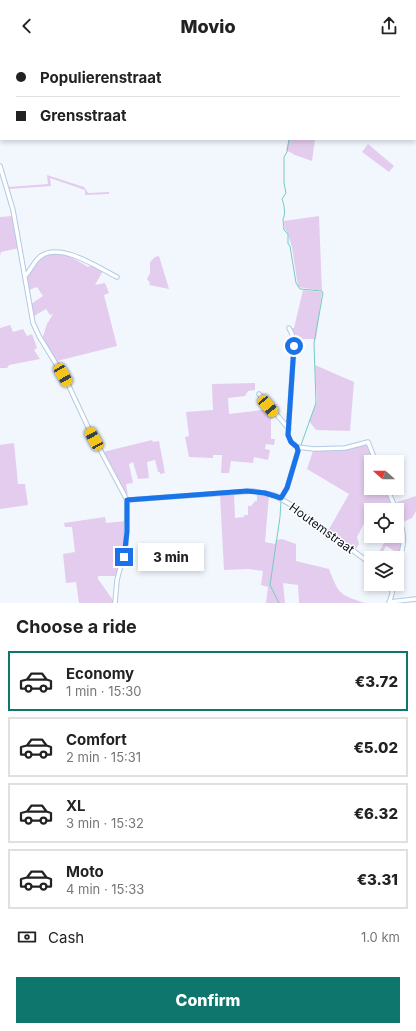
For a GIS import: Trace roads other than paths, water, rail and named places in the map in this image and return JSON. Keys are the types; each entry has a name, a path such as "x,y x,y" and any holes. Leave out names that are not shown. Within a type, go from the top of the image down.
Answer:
{"street":[{"path":"0,166 13,210 32,317 39,336 67,382 88,427 127,500 126,546 117,580 115,603"},
{"path":"25,276 40,257 55,252 76,257 117,277"},
{"path":"289,328 292,334 294,346 289,429 289,438 291,442 297,447 338,449 368,442 373,455"},
{"path":"259,394 289,429"},
{"path":"281,498 289,480 298,451 297,447"},
{"name":"Houtemstraat","path":"127,500 247,491 265,493 281,498 364,559"},
{"path":"392,591 389,603 416,599"}],"waterway":[{"path":"289,140 287,152 284,157 284,183 286,193 282,199 284,209 284,230 288,234 288,244 290,246 296,283 300,289 322,291 323,293 314,343 316,403 301,445"},
{"path":"279,603 270,585 281,501"}]}
